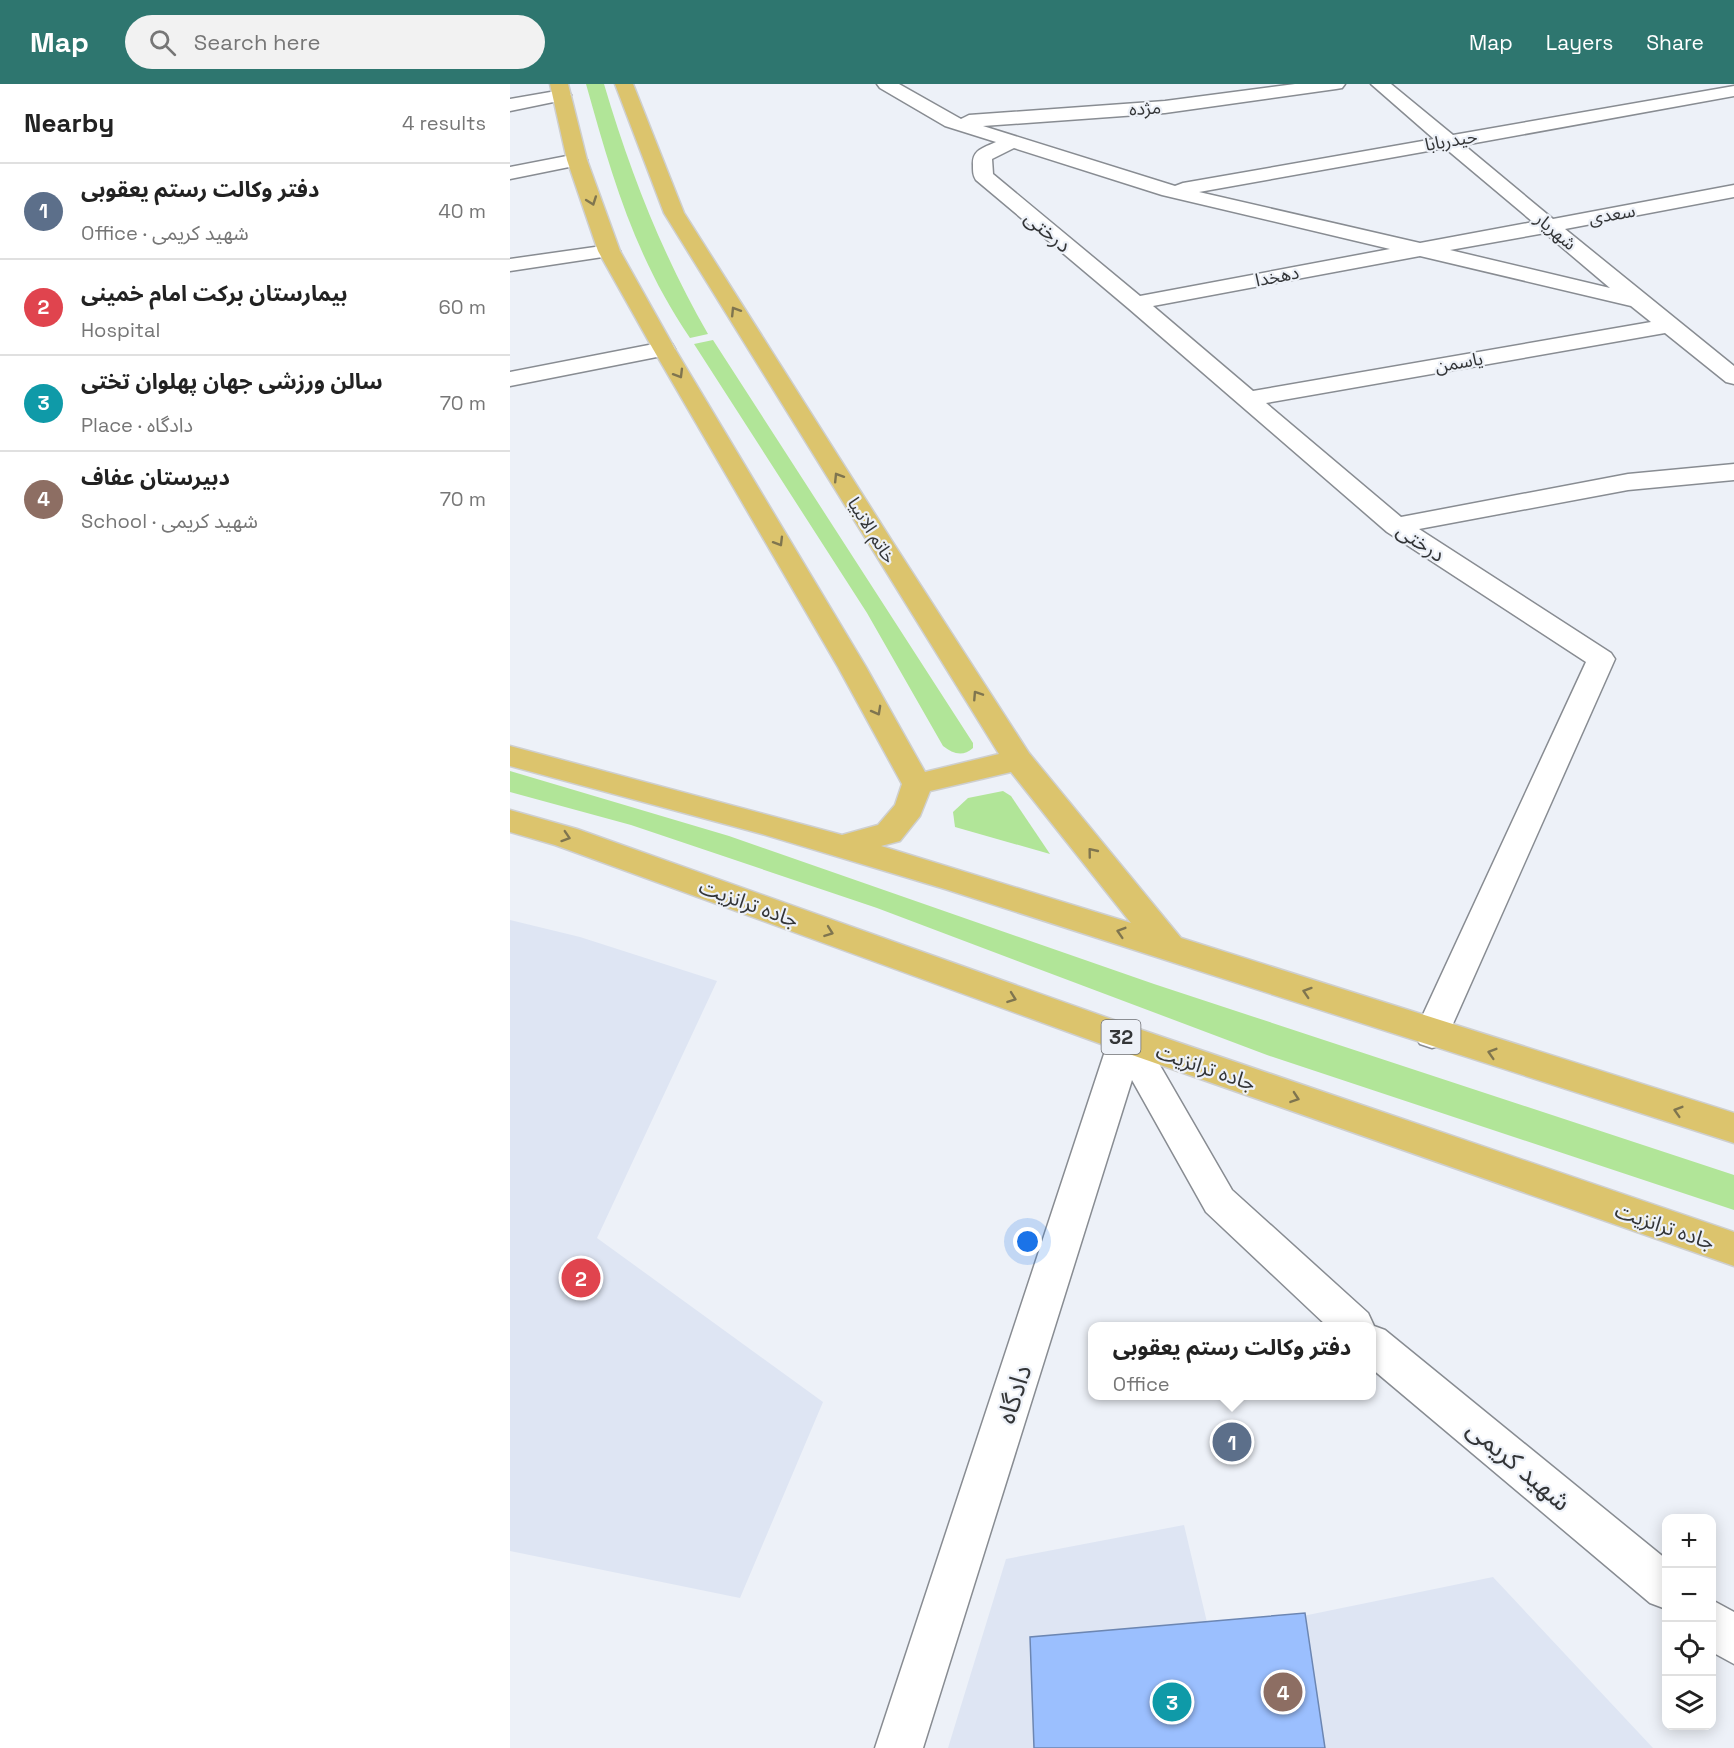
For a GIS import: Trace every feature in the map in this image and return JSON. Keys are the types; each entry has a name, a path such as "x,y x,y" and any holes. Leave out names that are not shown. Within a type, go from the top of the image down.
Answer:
{"main road":[{"name":"خاتم الانبیا","path":"624,84 674,213 879,541 1018,760 1168,946"},
{"path":"561,90 577,160 609,251 664,349 852,667 917,784 909,808 889,833 842,846"},
{"path":"510,756 842,846 1168,946 1432,1034 1734,1128"},
{"path":"917,784 1018,760"},
{"name":"جاده ترانزیت","path":"510,820 566,837 1127,1039 1734,1249"}],"street":[{"path":"886,84 952,122 1169,191 1639,301"},
{"name":"مژده","path":"952,122 1165,107 1336,84"},
{"name":"شهریار","path":"1380,84 1639,301 1734,376"},
{"path":"1670,84 1695,99"},
{"path":"510,105 561,90"},
{"name":"حیدربابا","path":"1169,191 1734,91"},
{"name":"درختی","path":"1013,141 982,156 982,176 1136,303 1396,526 1601,659 1432,1034"},
{"path":"510,173 577,160"},
{"name":"سعدی","path":"1418,250 1734,191"},
{"name":"دهخدا","path":"1136,303 1418,250"},
{"path":"510,265 609,251"},
{"name":"یاسمن","path":"1246,399 1672,325"},
{"path":"510,379 664,349"},
{"path":"1396,526 1628,482 1734,472"},
{"path":"1127,1039 1219,1201 1350,1322"},
{"name":"دادگاه","path":"899,1748 1127,1039"},
{"name":"شهید کریمی","path":"1376,1347 1662,1584"},
{"path":"1716,1626 1734,1641"}],"shaded area":[{"path":"510,920 580,937 717,981 597,1238 823,1402 740,1598 510,1551"},
{"path":"1184,1525 1210,1635 1493,1577 1653,1748 948,1748 1006,1559"}],"green space":[{"path":"586,84 604,84 648,212 676,274 708,334 690,338 654,277 627,216 605,152"},
{"path":"713,340 973,743 973,748 966,753 950,751 943,746 867,613 694,344"},
{"path":"510,771 729,836 1154,984 1734,1175 1734,1210 1267,1055 877,908 631,825 510,792"},
{"path":"1003,791 1011,796 1050,854 955,827 953,812 968,798"}],"building":[{"path":"1305,1613 1325,1748 1034,1748 1030,1637"}],"place":[{"name":"بیمارستان برکت امام خمینی","path":"581,1278"},
{"name":"دفتر وکالت رستم یعقوبی","path":"1232,1442"},
{"name":"دبیرستان عفاف","path":"1283,1692"},
{"name":"سالن ورزشی جهان پهلوان تختی","path":"1172,1702"}]}
